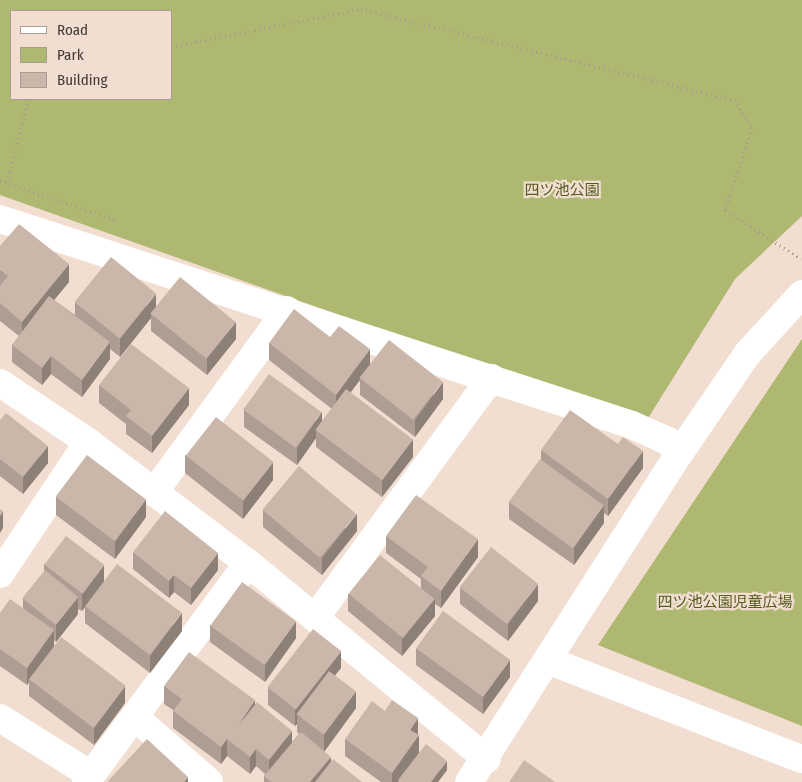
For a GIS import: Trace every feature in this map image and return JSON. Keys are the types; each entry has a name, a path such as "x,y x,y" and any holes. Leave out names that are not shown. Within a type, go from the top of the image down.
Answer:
{"street":[{"path":"0,219 288,310 632,425 668,441 679,454"},
{"path":"469,782 487,759 550,662 679,454 748,353 802,294"},
{"path":"155,491 288,310"},
{"path":"315,618 490,378"},
{"path":"0,383 88,442 155,491 248,563 487,759"},
{"path":"0,574 88,442"},
{"path":"0,718 89,778 136,718 248,563"},
{"path":"550,662 802,759"},
{"path":"136,718 209,782"}],"path":[{"path":"172,47 361,9 735,100 752,128 725,210 801,259"},
{"path":"7,182 30,100"}],"green space":[{"name":"四ツ池公園","path":"0,0 802,0 802,216 735,279 645,423 0,195"},
{"name":"四ツ池公園児童広場","path":"802,339 802,726 598,645"}],"building":[{"path":"19,224 69,264 22,322 0,303 0,286 8,276 0,270 0,246"},
{"path":"111,257 156,294 120,339 74,302"},
{"path":"180,277 236,322 206,359 150,314"},
{"path":"49,296 110,342 82,380 51,356 42,368 12,345"},
{"path":"294,309 330,337 339,326 370,349 336,395 269,343"},
{"path":"389,340 443,382 413,420 359,378"},
{"path":"131,344 189,388 152,436 126,416 131,410 99,385"},
{"path":"269,374 322,412 296,448 243,410"},
{"path":"346,389 413,440 382,480 315,430"},
{"path":"570,410 618,444 623,437 643,451 608,499 541,450"},
{"path":"6,413 48,446 23,477 0,459 0,420"},
{"path":"216,417 274,462 243,501 186,456"},
{"path":"87,455 146,500 115,541 56,497"},
{"path":"540,459 604,505 573,548 509,502"},
{"path":"299,466 356,514 320,558 262,510"},
{"path":"416,495 478,539 441,591 421,576 428,567 386,536"},
{"path":"165,511 218,553 191,588 174,575 169,581 133,552"},
{"path":"66,536 104,565 83,594 44,565"},
{"path":"491,547 538,584 507,624 460,587"},
{"path":"380,555 434,599 403,638 349,594"},
{"path":"117,564 182,613 150,655 85,606"},
{"path":"45,570 78,597 56,625 22,598"},
{"path":"242,582 296,621 264,665 210,626"},
{"path":"10,599 54,630 27,668 0,649 0,613"},
{"path":"443,611 510,660 483,697 416,648"},
{"path":"313,629 341,651 296,709 267,687"},
{"path":"61,637 126,686 94,728 29,679"},
{"path":"189,652 255,700 238,726 257,702 292,731 269,760 256,749 250,757 227,739 221,747 173,711 182,699 164,686"},
{"path":"329,671 356,691 324,735 297,714"},
{"path":"392,700 418,718 410,730 419,735 392,773 345,739 372,701 385,711"},
{"path":"301,732 331,757 310,782 271,782 264,776"},
{"path":"147,739 188,777 184,782 109,782 108,781"},
{"path":"426,744 447,761 431,782 400,782 398,780"},
{"path":"333,759 362,782 315,782"},
{"path":"524,760 555,782 509,782"}]}
